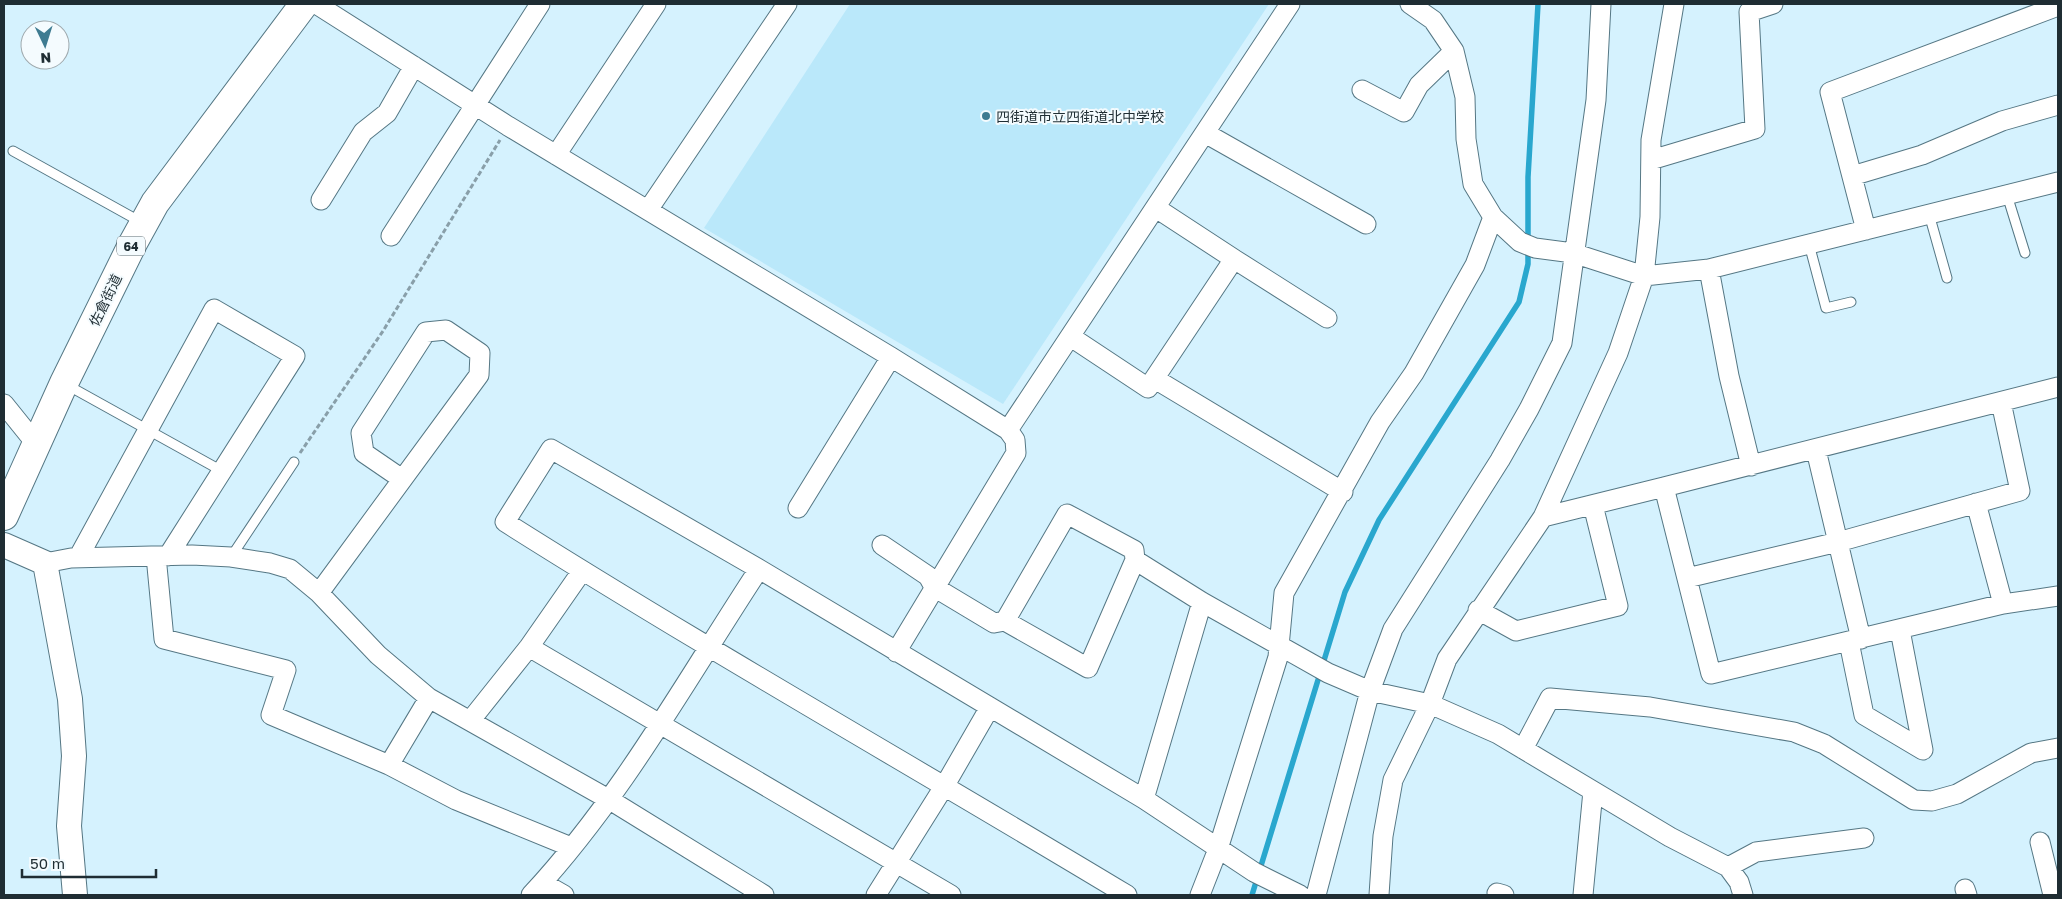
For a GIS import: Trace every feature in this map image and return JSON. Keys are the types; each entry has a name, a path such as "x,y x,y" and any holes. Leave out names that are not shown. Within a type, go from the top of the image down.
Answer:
{"main road":[{"name":"佐倉街道","path":"4,516 64,383 155,203 185,160 304,4"}],"street":[{"path":"316,4 475,106 891,356 1008,430 1015,440 1016,453 896,652"},
{"path":"391,236 540,4"},
{"path":"556,155 656,4"},
{"path":"648,210 787,4"},
{"path":"1008,430 1290,4"},
{"path":"1410,4 1433,20 1454,51 1465,97 1466,139 1473,184 1493,216 1528,245 1573,253 1644,276 1709,269 2058,182"},
{"path":"1316,895 1370,691 1393,629 1500,460 1529,409 1562,343 1573,253 1596,100 1601,4"},
{"path":"1379,895 1383,836 1393,780 1430,704 1447,658 1543,517 1618,353 1644,276 1650,216 1651,140 1674,4"},
{"path":"1651,160 1755,128 1749,12 1773,4"},
{"path":"1866,230 1830,92 2058,6"},
{"path":"1362,90 1404,112 1419,85 1454,51"},
{"path":"321,200 362,132 387,113 414,66"},
{"path":"1852,176 1922,155 2002,121 2058,105"},
{"path":"1205,133 1366,224"},
{"path":"1156,208 1327,318"},
{"path":"1200,895 1218,849 1278,657 1284,593 1380,422 1414,373 1475,265 1493,216"},
{"path":"1071,337 1148,388 1234,259"},
{"path":"1709,269 1729,376 1751,466"},
{"path":"78,558 214,309 295,356 222,471 162,556 164,639 286,670 271,716 389,765 456,800 571,848"},
{"path":"319,593 479,375 480,352 446,330 426,332 361,433 364,453 402,479"},
{"path":"798,508 891,356"},
{"path":"1155,379 1342,492"},
{"path":"1543,517 1816,450 2058,387"},
{"path":"1687,578 1838,542 2020,491 2001,402"},
{"path":"4,404 37,445"},
{"path":"1127,895 946,785 582,571 505,522 551,449 759,569 1144,799 1261,876 1300,895"},
{"path":"1816,450 1838,542 1855,640 1864,715 1923,750 1900,630"},
{"path":"1664,487 1711,674 2003,604 2058,596"},
{"path":"1976,503 2003,604"},
{"path":"1478,610 1516,631 1618,606 1593,505"},
{"path":"882,545 928,576 934,587 994,623 1005,621 1088,668 1135,560 1134,550 1067,514 1005,621"},
{"path":"4,545 44,563 78,558 231,557 270,563 290,569 319,593 378,655 429,698 610,800 764,895"},
{"path":"1135,560 1202,602 1322,669 1370,691 1430,704 1498,734 1670,837 1728,867 1739,882 1743,895"},
{"path":"44,563 70,699 74,756 69,826 75,895"},
{"path":"564,895 537,889 610,800 662,725 709,646 759,569"},
{"path":"470,722 529,647 582,571"},
{"path":"1144,799 1202,602"},
{"path":"529,647 951,895"},
{"path":"389,765 429,698"},
{"path":"1523,749 1550,698 1650,707 1794,732 1824,744 1914,800 1932,801 1957,794 2032,753 2058,748"},
{"path":"876,895 946,785 990,707"},
{"path":"1583,895 1593,791"},
{"path":"1728,867 1756,852 1864,838"},
{"path":"2040,842 2053,895"}],"lane":[{"path":"13,151 144,224"},
{"path":"2006,195 2025,253"},
{"path":"1929,214 1947,278"},
{"path":"1809,244 1826,308 1851,302"},
{"path":"64,383 222,471"},
{"path":"231,557 294,462"}],"path":[{"path":"294,462 383,331 508,126"}],"shaded area":[{"name":"四街道市立四街道北中学校","path":"850,4 1269,4 1003,404 704,228"}],"waterway":[{"path":"1252,895 1345,592 1379,520 1519,302 1528,264 1528,177 1538,4"}],"place":[{"name":"四街道市立四街道北中学校","path":"986,116"}]}
